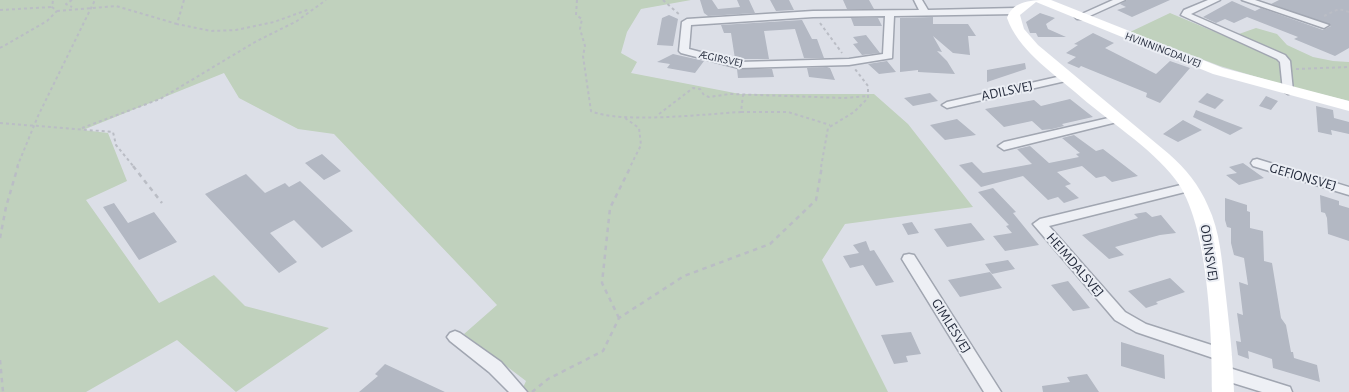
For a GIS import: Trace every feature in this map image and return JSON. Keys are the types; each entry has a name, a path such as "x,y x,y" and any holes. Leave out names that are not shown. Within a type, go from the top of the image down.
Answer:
{"street":[{"path":"918,0 925,12"},
{"path":"687,22 813,14 1016,11 1032,0"},
{"name":"HVINNINGDALVEJ","path":"1040,0 1210,68 1288,91 1349,106"},
{"path":"1080,17 1121,0"},
{"path":"1216,0 1187,12 1186,15 1281,57 1285,61 1288,91"},
{"path":"1246,0 1324,25"},
{"name":"ODINSVEJ","path":"1016,11 1012,18 1020,36 1066,78 1166,159 1178,170 1189,187 1202,211 1207,230 1222,355 1223,392"},
{"name":"ÆGIRSVEJ","path":"687,22 684,51 739,65 849,62 888,56 890,13"},
{"name":"ADILSVEJ","path":"947,105 1066,78"},
{"path":"1004,146 1116,119"},
{"name":"GEFIONSVEJ","path":"1257,163 1349,191"},
{"name":"HEIMDALSVEJ","path":"1189,187 1040,224 1120,316 1141,328 1222,355"},
{"name":"GIMLESVEJ","path":"909,260 993,392"},
{"path":"455,337 495,366 519,392"},
{"path":"1223,373 1284,392"}],"path":[{"path":"52,7 54,0"},
{"path":"72,0 66,4 73,8"},
{"path":"0,238 3,211 22,155 95,0"},
{"path":"177,24 184,0"},
{"path":"0,48 47,21 57,11 73,8 116,6 177,24 212,31 243,29 277,22 312,8 326,0"},
{"path":"577,0 576,14 582,19 580,29 585,46 583,56 591,111 600,115 624,117 788,112 831,126"},
{"path":"663,0 687,22"},
{"path":"0,10 52,7 57,11"},
{"path":"82,128 160,99 255,42 297,21 312,8"},
{"path":"1313,21 1339,9 1349,12"},
{"path":"532,392 548,379 603,351 619,318 684,276 770,244 816,200 828,128 854,112 868,98 868,86 813,14"},
{"path":"1286,70 1349,67"},
{"path":"658,115 693,88 700,89 704,95 709,97 730,94 844,98 868,96"},
{"path":"741,112 743,95"},
{"path":"619,318 602,282 610,208 641,146 639,128 624,117"},
{"path":"0,123 82,128 113,132 116,145 162,203"},
{"path":"0,360 3,392"}],"green space":[{"path":"0,0 691,0 641,9 627,32 621,53 637,62 631,73 740,94 874,94 908,124 973,207 845,224 822,260 888,392 521,392 526,381 464,334 497,305 334,134 298,129 239,98 224,73 83,130 108,133 127,181 86,200 159,303 214,275 245,306 329,328 236,392 177,340 86,392 0,392"},
{"path":"1170,13 1277,58 1280,67 1281,84 1220,66 1130,32"},
{"path":"1256,28 1277,34 1287,45 1313,57 1349,62 1349,101 1292,87 1288,61 1236,35"}],"building":[{"path":"700,0 712,0 718,9 740,7 737,0 749,0 755,13 708,16 704,13"},
{"path":"770,0 789,0 794,10 776,11"},
{"path":"843,0 869,0 874,9 847,9"},
{"path":"1127,0 1170,0 1132,17 1117,10 1126,7 1120,4"},
{"path":"1279,0 1349,0 1349,48 1335,56 1294,39 1298,37 1247,17 1234,23 1225,19 1216,23 1203,17 1232,1 1255,11 1261,8 1323,30 1331,26 1271,4"},
{"path":"1040,13 1055,18 1046,24 1048,29 1066,37 1038,37 1036,33 1030,33 1026,22"},
{"path":"669,15 678,19 673,46 657,45 662,18"},
{"path":"933,17 933,24 968,24 976,36 968,36 970,55 953,53 933,36 942,52 937,51 947,61 955,74 918,72 918,70 900,72 900,18"},
{"path":"851,18 878,18 882,26 854,26"},
{"path":"802,20 812,39 817,39 824,58 804,58 795,29 764,31 769,59 735,59 731,33 724,33 721,25"},
{"path":"1093,33 1114,43 1105,48 1156,74 1170,61 1190,68 1160,103 1146,97 1147,93 1081,66 1079,68 1067,63 1076,57 1066,53 1078,45 1074,44"},
{"path":"866,35 880,53 862,55 853,44 858,43 853,37"},
{"path":"673,54 704,61 695,73 667,68 670,64 657,62"},
{"path":"887,61 896,72 879,74 868,64"},
{"path":"1025,63 1026,69 987,82 987,70"},
{"path":"807,68 830,68 835,80 809,77"},
{"path":"737,69 772,69 774,77 738,78"},
{"path":"930,93 938,101 913,106 904,98"},
{"path":"1207,93 1224,100 1215,109 1198,102"},
{"path":"1266,96 1278,101 1271,110 1259,106"},
{"path":"1070,99 1093,117 1062,124 1064,126 1042,130 1032,121 1004,127 985,109 1034,100 1041,106"},
{"path":"1316,106 1333,110 1334,118 1349,122 1349,134 1331,130 1332,135 1318,132"},
{"path":"1196,110 1243,128 1230,135 1193,117"},
{"path":"957,119 976,135 945,140 930,125"},
{"path":"1183,120 1202,130 1178,142 1163,134"},
{"path":"1074,135 1096,151 1103,149 1138,176 1112,182 1105,176 1096,178 1082,166 1057,172 1071,184 1065,186 1079,198 1064,203 1058,197 1048,200 1023,176 981,187 959,165 972,162 983,173 1032,164 1017,149 1030,146 1049,163 1079,157 1076,154 1080,153 1062,138"},
{"path":"322,154 341,171 324,180 305,163"},
{"path":"1243,163 1264,178 1239,185 1226,175 1237,173 1229,167"},
{"path":"246,174 265,193 285,183 289,187 300,181 353,231 322,248 294,220 270,233 297,262 279,273 205,194"},
{"path":"993,188 1016,212 1013,213 1039,245 1005,251 993,236 1012,233 1006,226 1009,225 978,192"},
{"path":"1320,195 1339,201 1339,205 1349,208 1349,241 1328,234 1327,218 1325,213 1321,212"},
{"path":"1225,198 1247,205 1247,211 1250,212 1250,228 1263,231 1264,261 1272,263 1281,318 1286,325 1291,352 1293,352 1294,358 1317,365 1320,382 1273,368 1272,359 1248,351 1249,359 1238,355 1236,341 1241,342 1237,313 1243,315 1239,282 1248,285 1244,258 1234,255 1231,243 1231,228 1227,227 1225,220"},
{"path":"114,203 128,223 154,212 177,242 139,260 103,207"},
{"path":"1146,212 1152,217 1161,215 1176,233 1160,235 1115,247 1124,255 1109,259 1082,235 1138,218 1134,214"},
{"path":"912,222 919,233 908,235 902,224"},
{"path":"971,223 985,240 947,247 934,229"},
{"path":"866,241 870,251 874,250 894,282 876,286 863,265 850,268 843,256 859,253 853,245"},
{"path":"1008,260 1015,269 992,274 985,264"},
{"path":"990,272 1002,288 960,297 948,280"},
{"path":"1170,278 1185,292 1156,302 1158,304 1146,308 1128,291"},
{"path":"1068,281 1090,308 1073,311 1051,285"},
{"path":"911,332 921,354 906,356 908,362 894,364 881,335"},
{"path":"1121,342 1164,355 1165,379 1121,366"},
{"path":"385,364 445,392 359,392 378,376 375,374"},
{"path":"1087,374 1099,392 1043,392 1042,386 1070,382 1067,377"}]}
